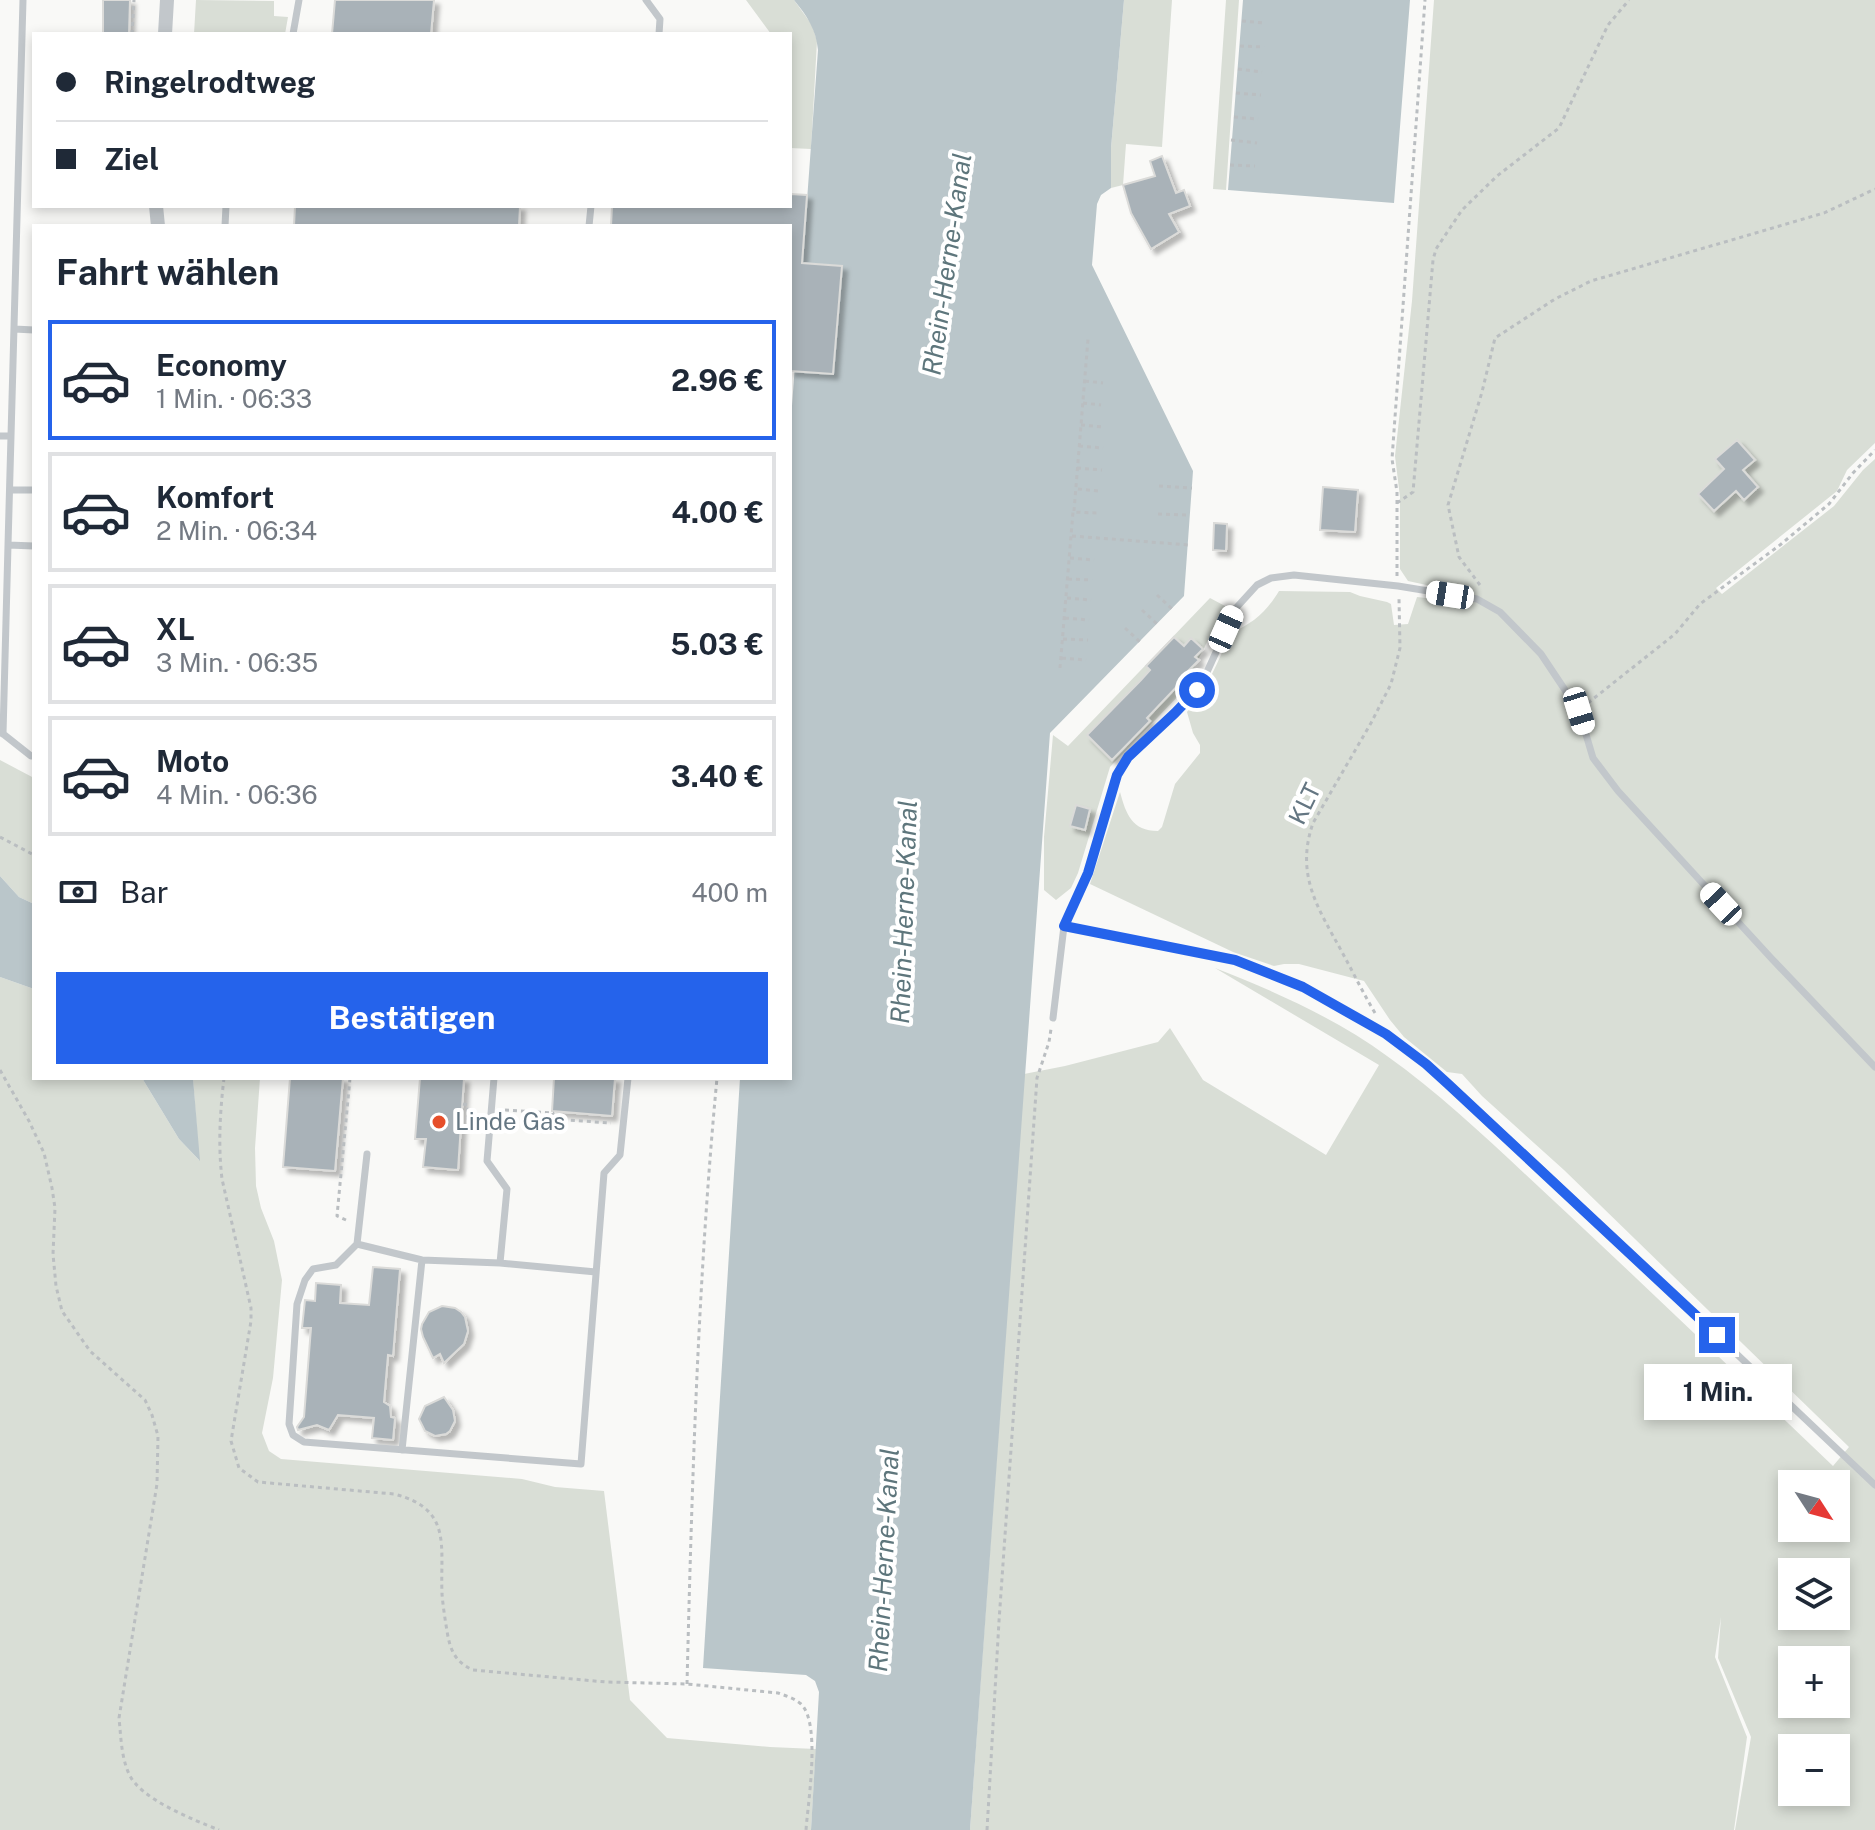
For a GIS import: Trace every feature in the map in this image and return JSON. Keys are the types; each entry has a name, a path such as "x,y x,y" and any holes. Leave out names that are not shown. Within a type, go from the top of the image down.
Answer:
{"street":[{"path":"165,32 167,0"}],"lane":[{"path":"23,0 1,733 32,756"},
{"path":"293,32 299,0"},
{"path":"646,0 660,19 659,32"},
{"path":"14,329 32,330"},
{"path":"0,436 11,436"},
{"path":"10,490 32,490"},
{"path":"8,545 32,546"},
{"path":"1053,1018 1064,926 1088,873 1117,775 1128,757 1197,690 1236,608 1257,585 1271,578 1294,575 1398,586 1477,599 1500,612 1541,654 1579,711 1593,758 1618,791 1875,1067"},
{"path":"1064,926 1235,960 1303,987 1386,1034 1426,1064 1525,1154 1875,1485"},
{"path":"494,1080 487,1161 507,1189 500,1263"},
{"path":"367,1154 357,1244 336,1265 313,1269 305,1280 297,1304 289,1424 293,1435 304,1442 581,1464 604,1173 620,1155 628,1080"},
{"path":"357,1244 422,1260 596,1272"},
{"path":"402,1450 422,1260"}],"path":[{"path":"132,32 134,0"},
{"name":"KLT","path":"1386,1034 1313,898 1306,863 1308,837 1313,823 1391,684 1400,648 1397,503 1392,459 1425,0"},
{"path":"1397,503 1413,492 1436,249 1462,210 1497,176 1559,128 1608,25 1629,0"},
{"path":"1242,21 1265,23"},
{"path":"1240,46 1264,47"},
{"path":"1238,69 1262,72"},
{"path":"1236,93 1261,95"},
{"path":"1234,117 1258,119"},
{"path":"1231,140 1257,143"},
{"path":"1230,165 1255,166"},
{"path":"1500,612 1459,557 1448,505 1495,338 1555,299 1591,281 1824,213 1875,189"},
{"path":"1060,668 1088,339"},
{"path":"1085,381 1103,383"},
{"path":"1083,403 1101,405"},
{"path":"1081,425 1104,427"},
{"path":"1079,446 1103,448"},
{"path":"1579,711 1675,634 1700,604 1829,504 1875,450"},
{"path":"1077,468 1102,470"},
{"path":"1159,486 1192,488"},
{"path":"1078,489 1099,491"},
{"path":"1073,512 1097,513"},
{"path":"1158,514 1189,515"},
{"path":"1072,536 1189,545"},
{"path":"1070,558 1094,560"},
{"path":"1068,579 1092,580"},
{"path":"1157,595 1172,609"},
{"path":"1067,598 1091,600"},
{"path":"1142,610 1157,624"},
{"path":"1065,618 1089,620"},
{"path":"1125,628 1140,642"},
{"path":"1063,639 1088,640"},
{"path":"1062,658 1086,660"},
{"path":"0,837 32,854"},
{"path":"987,1830 1037,1078 1053,1018"},
{"path":"0,1070 29,1121 47,1164 55,1208 53,1254 62,1311 90,1351 145,1400 158,1436 157,1484 119,1718 122,1755 130,1778 149,1795 172,1811 219,1830"},
{"path":"224,1080 220,1131 222,1179 251,1308 231,1441 239,1468 258,1482 394,1494 410,1498 423,1507 434,1518 441,1533 442,1595 448,1634 451,1650 463,1666 473,1670 606,1682 687,1684 791,1697 803,1705 813,1738 806,1830"},
{"path":"350,1080 337,1216 359,1227"},
{"path":"687,1684 692,1496 717,1080"},
{"path":"463,1104 468,1105 467,1126 489,1128"},
{"path":"498,1109 553,1113 553,1119 623,1124"}],"shaded area":[{"path":"196,0 274,1 274,16 288,17 285,32 194,32"},
{"path":"746,0 794,0 812,25 817,41 811,149 792,148 792,32 770,32"},
{"path":"1124,0 1172,0 1162,147 1126,144 1123,185 1111,188 1111,148"},
{"path":"1226,0 1239,0 1226,190 1213,189"},
{"path":"1434,0 1875,0 1875,443 1847,470 1837,491 1716,588 1722,594 1834,506 1875,459 1875,1830 1735,1830 1751,1737 1718,1658 1721,1617 1715,1657 1747,1737 1734,1830 970,1830 1024,1074 1158,1042 1170,1028 1203,1080 1326,1155 1379,1065 1215,968 1326,1018 1368,1042 1411,1074 1503,1153 1833,1466 1849,1447 1462,1074 1447,1072 1404,1037 1364,981 1299,964 1274,966 1233,952 1090,884 1120,792 1128,814 1136,824 1149,830 1158,831 1162,827 1175,784 1200,753 1200,745 1187,712 1206,685 1230,634 1258,617 1279,591 1350,592 1387,602 1391,604 1394,625 1408,624 1417,597 1444,600 1445,589 1408,581 1400,569 1400,497 1395,456 1412,301"},
{"path":"1210,598 1225,606 1182,692 1110,767 1078,873 1071,888 1056,900 1044,890 1044,837 1053,735 1068,746"},
{"path":"0,760 32,777 32,903 19,897 0,876"},
{"path":"0,977 32,988 32,1080 143,1080 179,1139 199,1160 193,1080 260,1080 256,1186 274,1241 282,1280 273,1378 262,1433 269,1451 281,1459 522,1479 555,1487 604,1491 630,1700 667,1738 816,1749 811,1830 0,1830"}],"water":[{"name":"Rhein-Herne-Kanal","path":"794,0 1124,0 1111,148 1111,188 1101,195 1097,204 1092,265 1193,471 1184,596 1050,733 970,1830 811,1830 819,1692 815,1681 806,1675 703,1668 740,1080 792,1080 792,406 818,50 810,23"},
{"path":"1243,0 1410,0 1394,203 1228,190"},
{"path":"0,876 19,897 32,903 32,988 0,977"},
{"path":"143,1080 193,1080 200,1161 179,1139"}],"building":[{"path":"103,0 130,0 129,32 103,32"},
{"path":"335,0 434,0 431,32 332,32"},
{"path":"1162,156 1176,193 1184,190 1190,206 1169,214 1179,232 1151,249 1131,213 1123,185 1155,176 1150,161"},
{"path":"792,194 807,195 802,263 842,266 833,374 792,371 792,224 611,224 612,208 792,208"},
{"path":"295,208 520,208 519,224 294,224"},
{"path":"1737,440 1755,460 1743,470 1758,487 1744,500 1736,491 1714,511 1698,494 1724,469 1715,459"},
{"path":"1323,487 1358,490 1355,532 1320,530"},
{"path":"1214,523 1227,524 1226,551 1213,550"},
{"path":"1174,637 1184,646 1191,638 1203,649 1195,657 1199,660 1147,718 1150,721 1112,760 1087,735 1150,670 1146,666"},
{"path":"1076,805 1090,809 1085,830 1070,826"},
{"path":"290,1080 343,1080 335,1171 283,1167"},
{"name":"Linde Gas","path":"420,1080 464,1080 458,1170 423,1167 426,1139 415,1139"},
{"path":"554,1080 615,1080 612,1116 552,1111"},
{"path":"373,1267 400,1269 393,1356 388,1355 384,1402 390,1406 391,1417 395,1418 393,1440 372,1438 374,1418 338,1415 329,1430 317,1425 298,1430 304,1417 311,1328 302,1328 305,1300 315,1301 316,1283 341,1285 340,1303 369,1305"},
{"path":"442,1306 461,1312 468,1331 464,1344 444,1363 440,1354 433,1358 421,1329 429,1312"},
{"path":"444,1397 453,1410 455,1421 446,1434 435,1436 425,1431 419,1419 425,1406"}],"place":[{"name":"Linde Gas","path":"439,1122"}],"route":[{"path":"1197,690 1128,757 1117,775 1088,873 1064,926 1235,960 1303,987 1386,1034 1426,1064 1536,1164 1717,1335"}]}
